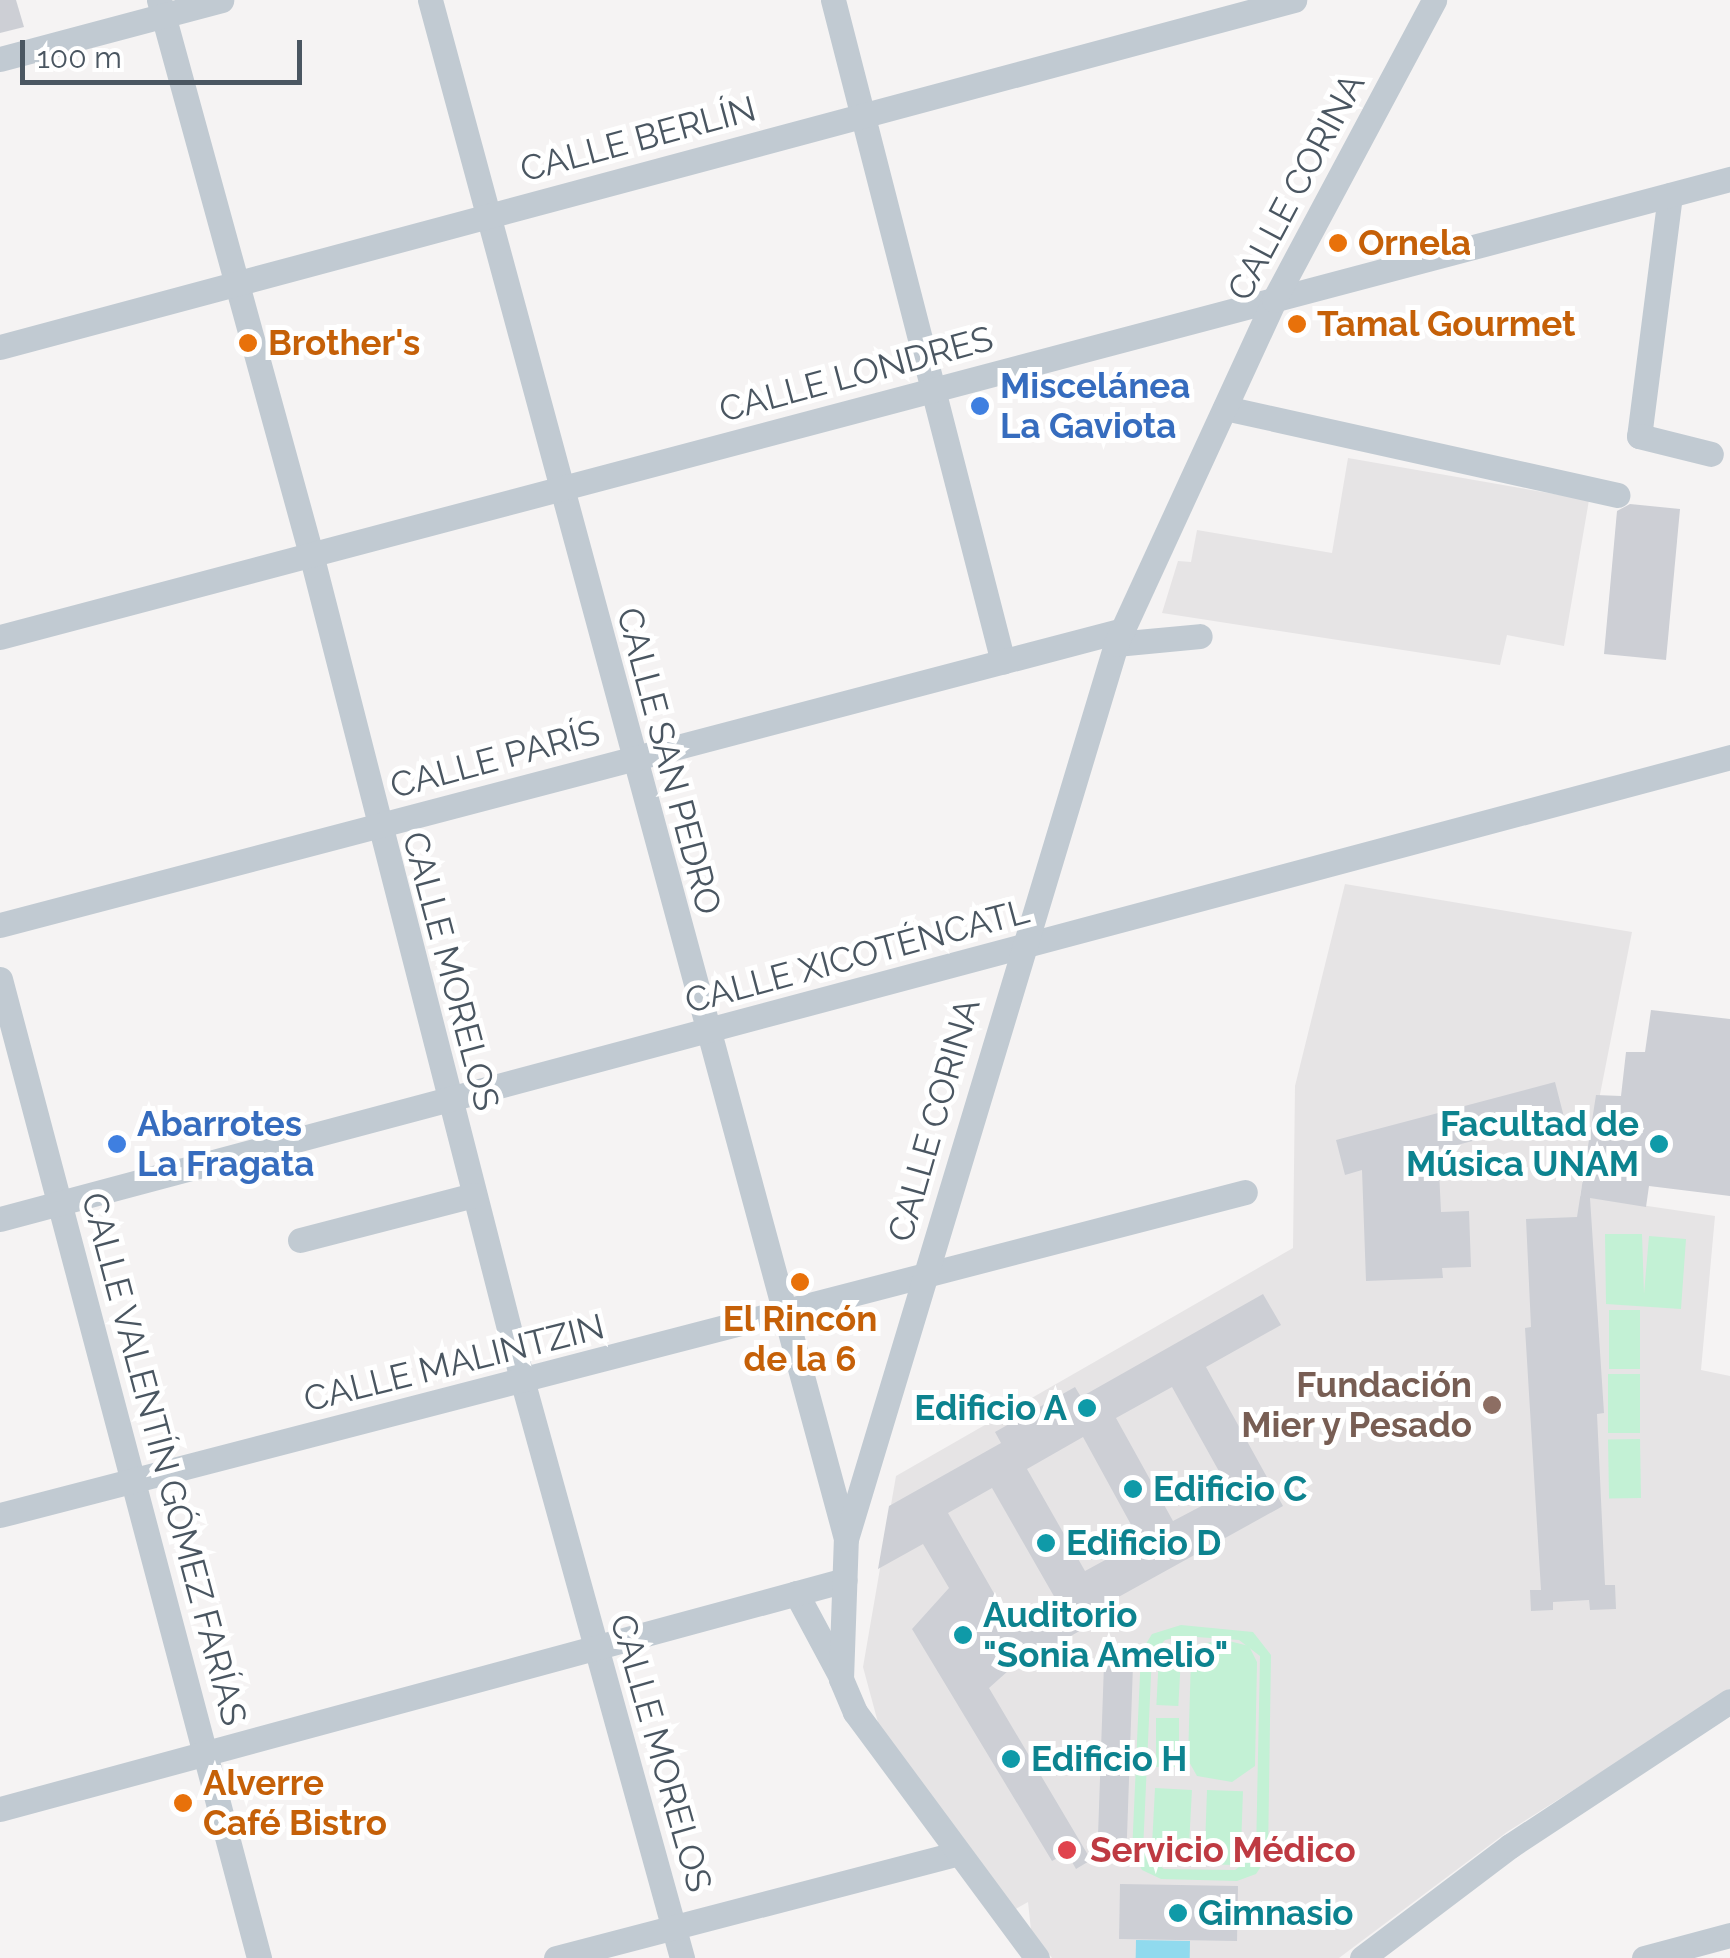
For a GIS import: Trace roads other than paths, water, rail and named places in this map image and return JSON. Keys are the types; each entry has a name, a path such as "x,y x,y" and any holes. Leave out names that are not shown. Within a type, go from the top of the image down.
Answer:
{"street":[{"path":"0,59 161,7 221,0"},
{"name":"CALLE SAN PEDRO","path":"430,0 558,488 846,1539"},
{"path":"833,0 1002,662"},
{"name":"CALLE BERLÍN","path":"0,346 1294,0"},
{"name":"CALLE CORINA","path":"845,1580 846,1539 926,1279 1020,949 1120,637 1236,410 1274,300 1434,0"},
{"name":"CALLE MORELOS","path":"161,7 240,282 522,1383 682,1958"},
{"name":"CALLE LONDRES","path":"0,637 1730,179"},
{"path":"1670,195 1640,436 1711,454"},
{"path":"1236,410 1617,495"},
{"name":"CALLE PARÍS","path":"0,925 1002,662 1120,637 1200,636"},
{"name":"CALLE XICOTÉNCATL","path":"0,1219 450,1102 1730,757"},
{"name":"CALLE VALENTÍN GÓMEZ FARÍAS","path":"0,978 259,1958"},
{"name":"CALLE MALINTZIN","path":"0,1515 926,1279 1245,1192"},
{"path":"300,1240 474,1195"},
{"path":"0,1809 845,1580 841,1678"},
{"path":"796,1593 841,1678 854,1712 1036,1958"},
{"path":"1362,1958 1510,1846 1730,1701"},
{"path":"556,1958 958,1853"},
{"path":"1644,1958 1730,1935"}],"water":[{"path":"1136,1940 1190,1941 1190,1958 1136,1958"}],"place":[{"name":"Ornela","path":"1338,243"},
{"name":"Tamal Gourmet","path":"1297,324"},
{"name":"Brother's","path":"248,343"},
{"name":"Miscelánea La Gaviota","path":"980,406"},
{"name":"Abarrotes La Fragata","path":"117,1144"},
{"name":"Facultad de Música UNAM","path":"1659,1144"},
{"name":"El Rincón de la 6","path":"800,1282"},
{"name":"Fundación Mier y Pesado","path":"1492,1405"},
{"name":"Edificio A","path":"1087,1408"},
{"name":"Edificio C","path":"1133,1489"},
{"name":"Edificio D","path":"1046,1543"},
{"name":"Auditorio \"Sonia Amelio\"","path":"963,1635"},
{"name":"Edificio H","path":"1011,1759"},
{"name":"Alverre Café Bistro","path":"183,1803"},
{"name":"Servicio Médico","path":"1067,1850"},
{"name":"Gimnasio","path":"1178,1913"}]}
